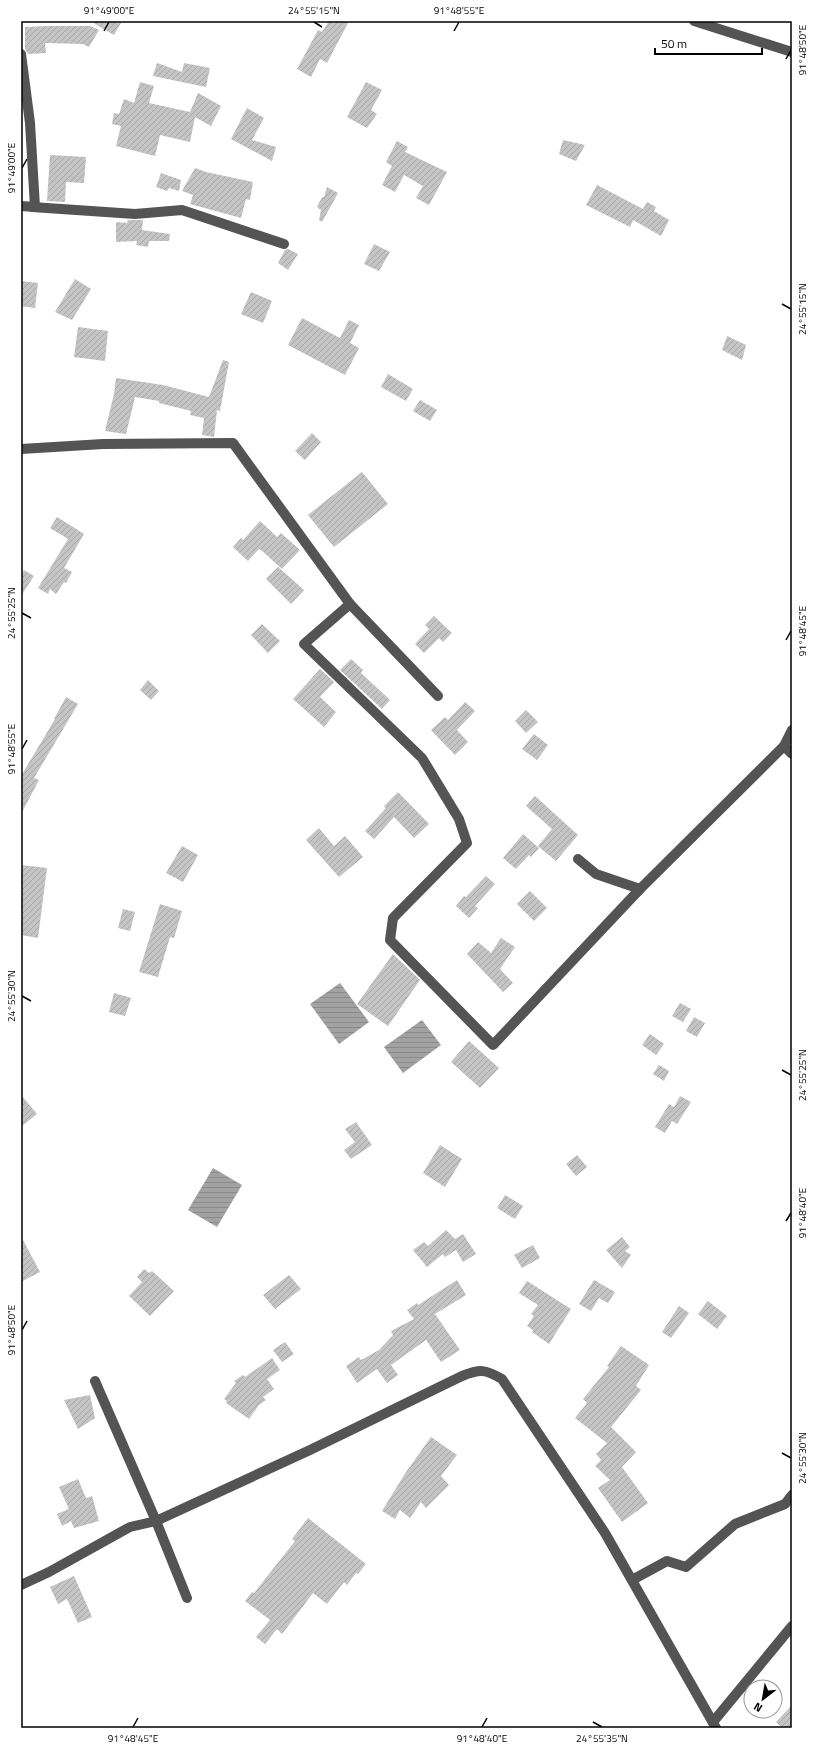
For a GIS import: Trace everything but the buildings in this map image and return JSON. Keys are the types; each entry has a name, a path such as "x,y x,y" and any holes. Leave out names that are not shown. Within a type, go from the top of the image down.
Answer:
{"street":[{"path":"694,21 792,52"},
{"path":"21,54 30,123 35,207 32,207"},
{"path":"21,206 135,214 182,210 284,244"},
{"path":"21,449 103,444 233,443 350,604 438,696"},
{"path":"350,604 304,644 422,758 458,818 467,843 393,918 390,940 493,1045 640,889 784,746 792,730"},
{"path":"784,746 792,754"},
{"path":"578,859 596,874 640,889"},
{"path":"21,1585 50,1572 130,1527 156,1520 310,1450 476,1370 488,1371 502,1379 605,1533 715,1725 792,1626"},
{"path":"95,1381 156,1520 187,1598"},
{"path":"632,1580 667,1561 686,1567 735,1524 785,1504 792,1495"}],"shaded area":[{"path":"340,983 369,1022 339,1044 310,1004"},
{"path":"422,1020 441,1045 403,1073 384,1047"},
{"path":"213,1168 242,1185 217,1227 188,1210"}]}
